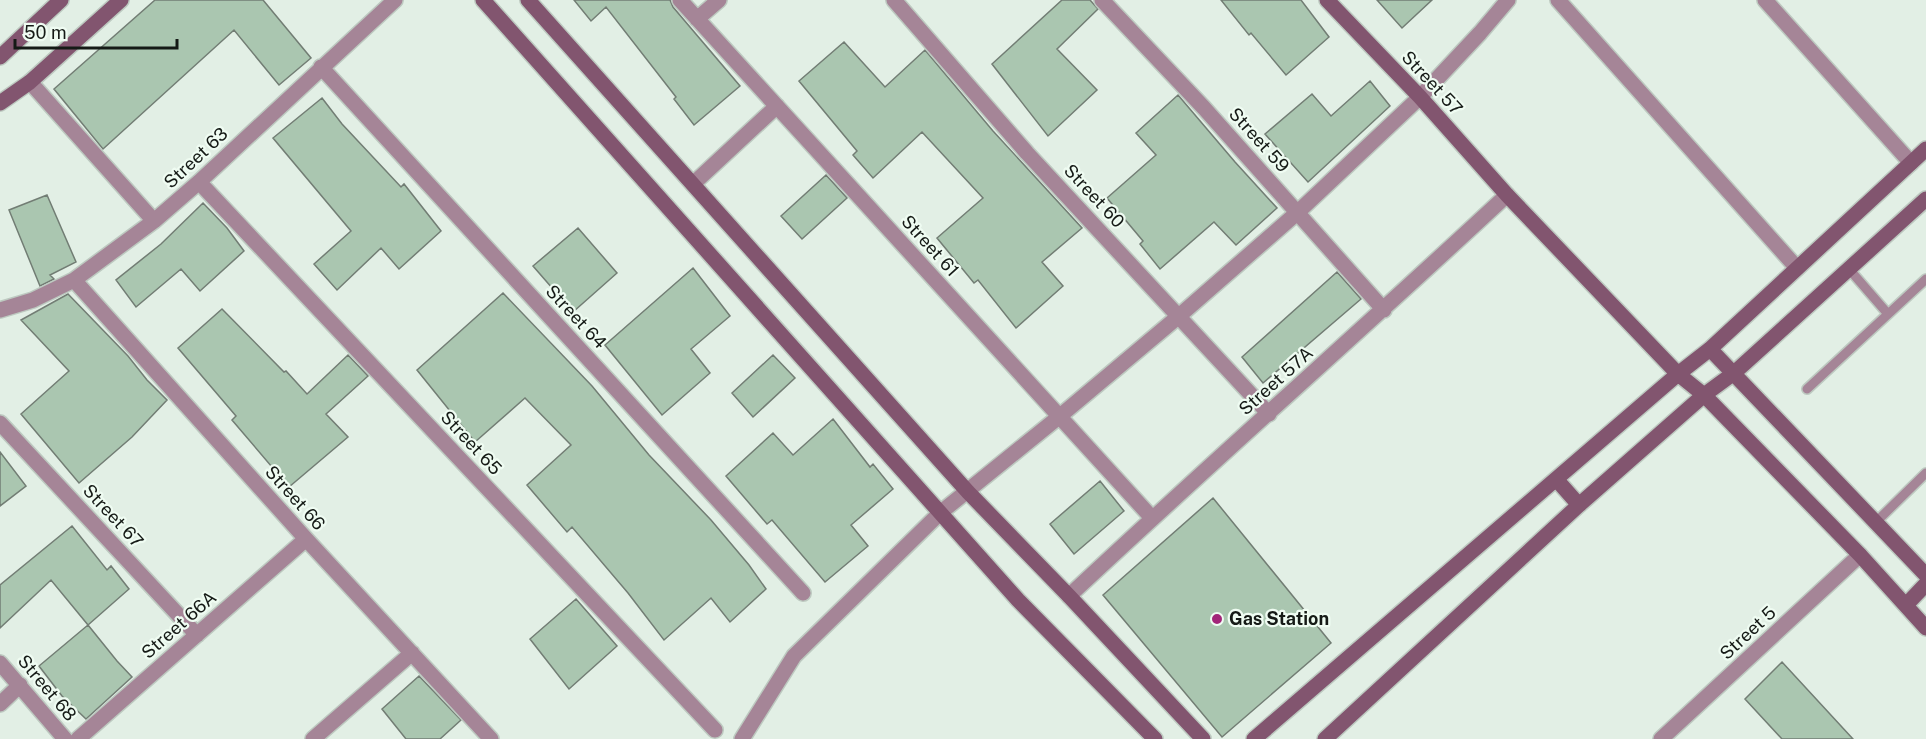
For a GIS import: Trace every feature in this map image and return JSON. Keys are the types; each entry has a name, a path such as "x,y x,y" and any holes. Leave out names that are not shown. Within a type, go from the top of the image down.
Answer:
{"street":[{"path":"0,57 62,0"},
{"path":"0,103 30,82 121,0"},
{"name":"Street 63","path":"0,310 33,300 74,280 154,221 395,0"},
{"path":"483,0 1018,600 1155,739"},
{"path":"528,0 968,492 1203,739"},
{"name":"Street 61","path":"680,0 1152,518"},
{"path":"697,19 718,0"},
{"name":"Street 60","path":"895,0 1027,153 1269,414"},
{"name":"Street 59","path":"1102,0 1204,108 1384,310"},
{"name":"Street 57","path":"1327,0 1420,97 1507,195 1678,374 1704,396 1860,555 1926,628"},
{"path":"742,739 794,656 940,513 1179,316 1298,212 1420,97 1508,0"},
{"path":"1558,0 1797,268"},
{"path":"1765,0 1911,163"},
{"name":"Street 64","path":"321,68 803,593"},
{"path":"30,82 154,221"},
{"path":"693,184 777,106"},
{"path":"1254,739 1710,349 1926,149"},
{"name":"Street 65","path":"199,182 715,730"},
{"name":"Street 57A","path":"1069,596 1507,195"},
{"path":"1325,739 1578,505 1734,372 1926,199"},
{"name":"Street 66","path":"74,280 306,539 491,739"},
{"path":"1710,349 1926,575"},
{"name":"Street 67","path":"0,423 197,635"},
{"path":"1556,479 1578,505"},
{"name":"Street 66A","path":"78,739 306,539"},
{"name":"Street 5","path":"1661,739 1860,555"},
{"path":"1906,605 1926,584"},
{"path":"313,739 412,653"},
{"name":"Street 68","path":"0,663 65,739"},
{"path":"0,704 20,685"}],"lane":[{"path":"1849,269 1888,314"},
{"path":"1807,389 1926,279"},
{"path":"1876,522 1926,473"}],"building":[{"path":"155,0 263,0 311,58 279,85 234,30 103,149 54,89"},
{"path":"574,0 670,0 673,7 740,86 694,125 674,99 676,97 606,7 591,21"},
{"path":"1062,0 1090,0 1098,9 1057,49 1097,90 1048,136 992,64"},
{"path":"1221,0 1301,0 1329,37 1286,75"},
{"path":"1377,0 1432,0 1402,28"},
{"path":"844,42 885,87 925,50 993,131 1082,228 1042,262 1063,286 1016,328 978,280 974,283 937,238 983,198 922,132 873,178 853,155 857,151 799,81"},
{"path":"1370,81 1390,106 1308,182 1265,134 1312,94 1331,116"},
{"path":"1178,95 1277,208 1236,245 1214,222 1160,269 1140,244 1143,241 1107,198 1156,155 1136,133"},
{"path":"322,98 342,124 401,187 404,184 441,231 399,269 381,248 337,290 314,264 351,231 273,138"},
{"path":"826,175 847,198 802,239 781,216"},
{"path":"47,195 76,262 50,275 54,279 40,286 9,210"},
{"path":"203,203 227,228 244,251 200,291 181,269 136,307 116,280 161,244"},
{"path":"578,228 617,273 573,312 533,266"},
{"path":"693,268 730,316 691,349 710,373 662,415 605,345"},
{"path":"1337,272 1361,299 1263,383 1242,357"},
{"path":"503,293 592,386 649,455 711,520 766,589 730,622 711,598 664,640 572,527 567,532 527,485 571,445 525,398 475,442 417,370"},
{"path":"68,294 167,400 132,437 79,483 21,414 69,371 21,320"},
{"path":"222,309 307,394 348,355 368,376 326,414 348,437 289,487 232,420 236,416 178,348"},
{"path":"773,355 795,378 753,417 732,393"},
{"path":"833,419 870,467 873,464 893,489 851,525 868,546 825,582 772,520 767,524 726,476 773,433 793,455"},
{"path":"0,452 26,486 0,506"},
{"path":"1100,481 1124,511 1074,554 1050,524"},
{"name":"Gas Station","path":"1213,498 1331,643 1222,737 1103,595"},
{"path":"72,526 107,570 111,566 129,589 88,625 51,580 0,628 0,585"},
{"path":"576,599 617,646 569,689 530,639"},
{"path":"88,625 132,677 86,719 62,696 39,666"},
{"path":"1782,662 1853,739 1782,739 1745,699"},
{"path":"419,676 461,720 440,739 406,739 382,709"}],"place":[{"name":"Gas Station","path":"1217,619"}]}
